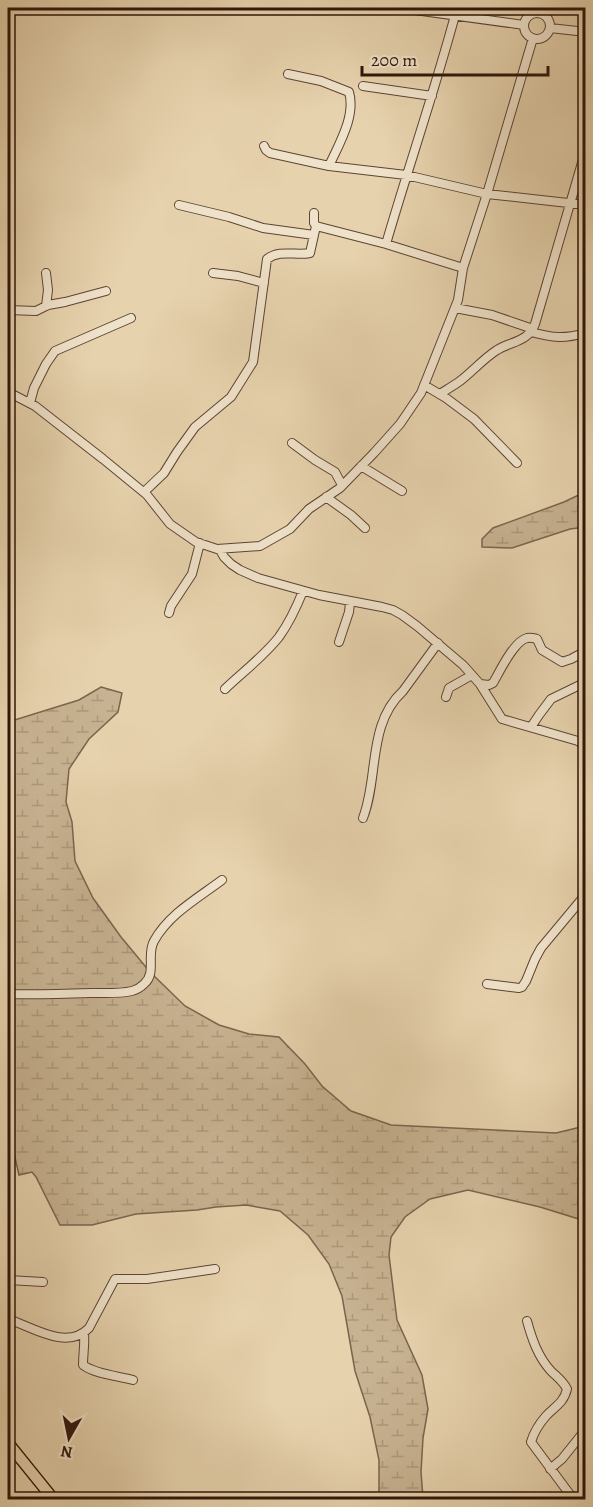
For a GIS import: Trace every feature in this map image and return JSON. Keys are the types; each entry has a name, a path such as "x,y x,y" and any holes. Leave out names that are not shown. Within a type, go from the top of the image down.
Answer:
{"main road":[{"path":"8,1443 54,1500"}],"street":[{"path":"400,8 456,11 524,24"},
{"path":"386,244 456,11"},
{"path":"542,11 549,22 548,33 538,39 533,38 528,35 524,24 530,15 542,11"},
{"path":"549,28 585,32"},
{"path":"217,549 260,546 290,530 309,509 342,485 361,466 400,424 421,393 458,300 463,268 533,38"},
{"path":"288,74 321,81 349,92 351,99 348,124 329,166"},
{"path":"363,86 432,96"},
{"path":"264,146 270,153 329,166 406,175 487,194 585,205"},
{"path":"440,394 461,380 498,349 521,339 532,330 585,149"},
{"path":"179,205 263,228 314,235"},
{"path":"144,492 164,473 195,427 231,397 253,363 267,259 272,255 282,253 310,254 316,226 314,213"},
{"path":"316,226 386,244 463,268"},
{"path":"46,273 48,290 46,306"},
{"path":"213,273 238,276 264,283"},
{"path":"8,310 36,311 46,306 106,291"},
{"path":"454,308 492,315 549,337 565,338 585,333"},
{"path":"30,403 34,388 46,364 56,351 130,318"},
{"path":"424,385 474,419 517,463"},
{"path":"8,392 30,403 144,492 170,524 200,543 220,550 224,557 240,570 258,578 303,591 393,610 438,643 463,665 480,684 502,719 578,741 585,747"},
{"path":"292,443 335,472 342,485"},
{"path":"361,466 402,491"},
{"path":"326,497 365,528"},
{"path":"169,613 171,606 192,574 200,543"},
{"path":"225,689 279,636 303,591"},
{"path":"339,642 350,602"},
{"path":"480,684 493,683 516,645 525,638 537,639 542,650 562,662 585,651"},
{"path":"363,818 370,797 378,734 397,697 438,643"},
{"path":"446,697 449,688 472,675"},
{"path":"531,727 550,699 585,682"},
{"path":"8,994 42,995 133,991 149,979 152,969 150,954 153,943 165,924 222,880"},
{"path":"487,984 522,987 541,948 585,894"},
{"path":"8,1319 35,1332 52,1336 78,1336 89,1328 115,1279 147,1279 216,1269"},
{"path":"8,1280 43,1282"},
{"path":"527,1321 540,1356 551,1371 563,1381 567,1389 561,1403 534,1431 531,1442 574,1500"},
{"path":"84,1333 83,1365 86,1368 133,1380"},
{"path":"550,1469 562,1459 585,1429"}],"green space":[{"path":"585,492 585,527 570,529 512,548 482,547 482,539 493,528"},
{"path":"101,687 122,693 118,712 89,739 69,769 66,802 72,822 75,861 93,898 121,937 150,972 185,1006 219,1025 249,1034 279,1037 322,1086 351,1111 391,1125 556,1133 585,1126 585,1221 540,1207 468,1190 430,1199 405,1217 391,1237 389,1255 397,1320 422,1375 428,1409 421,1472 424,1499 381,1499 379,1460 370,1417 355,1371 342,1296 329,1264 308,1235 280,1211 246,1205 136,1214 92,1225 60,1225 32,1172 19,1175 11,1140 8,1137 8,722 79,700"}]}
